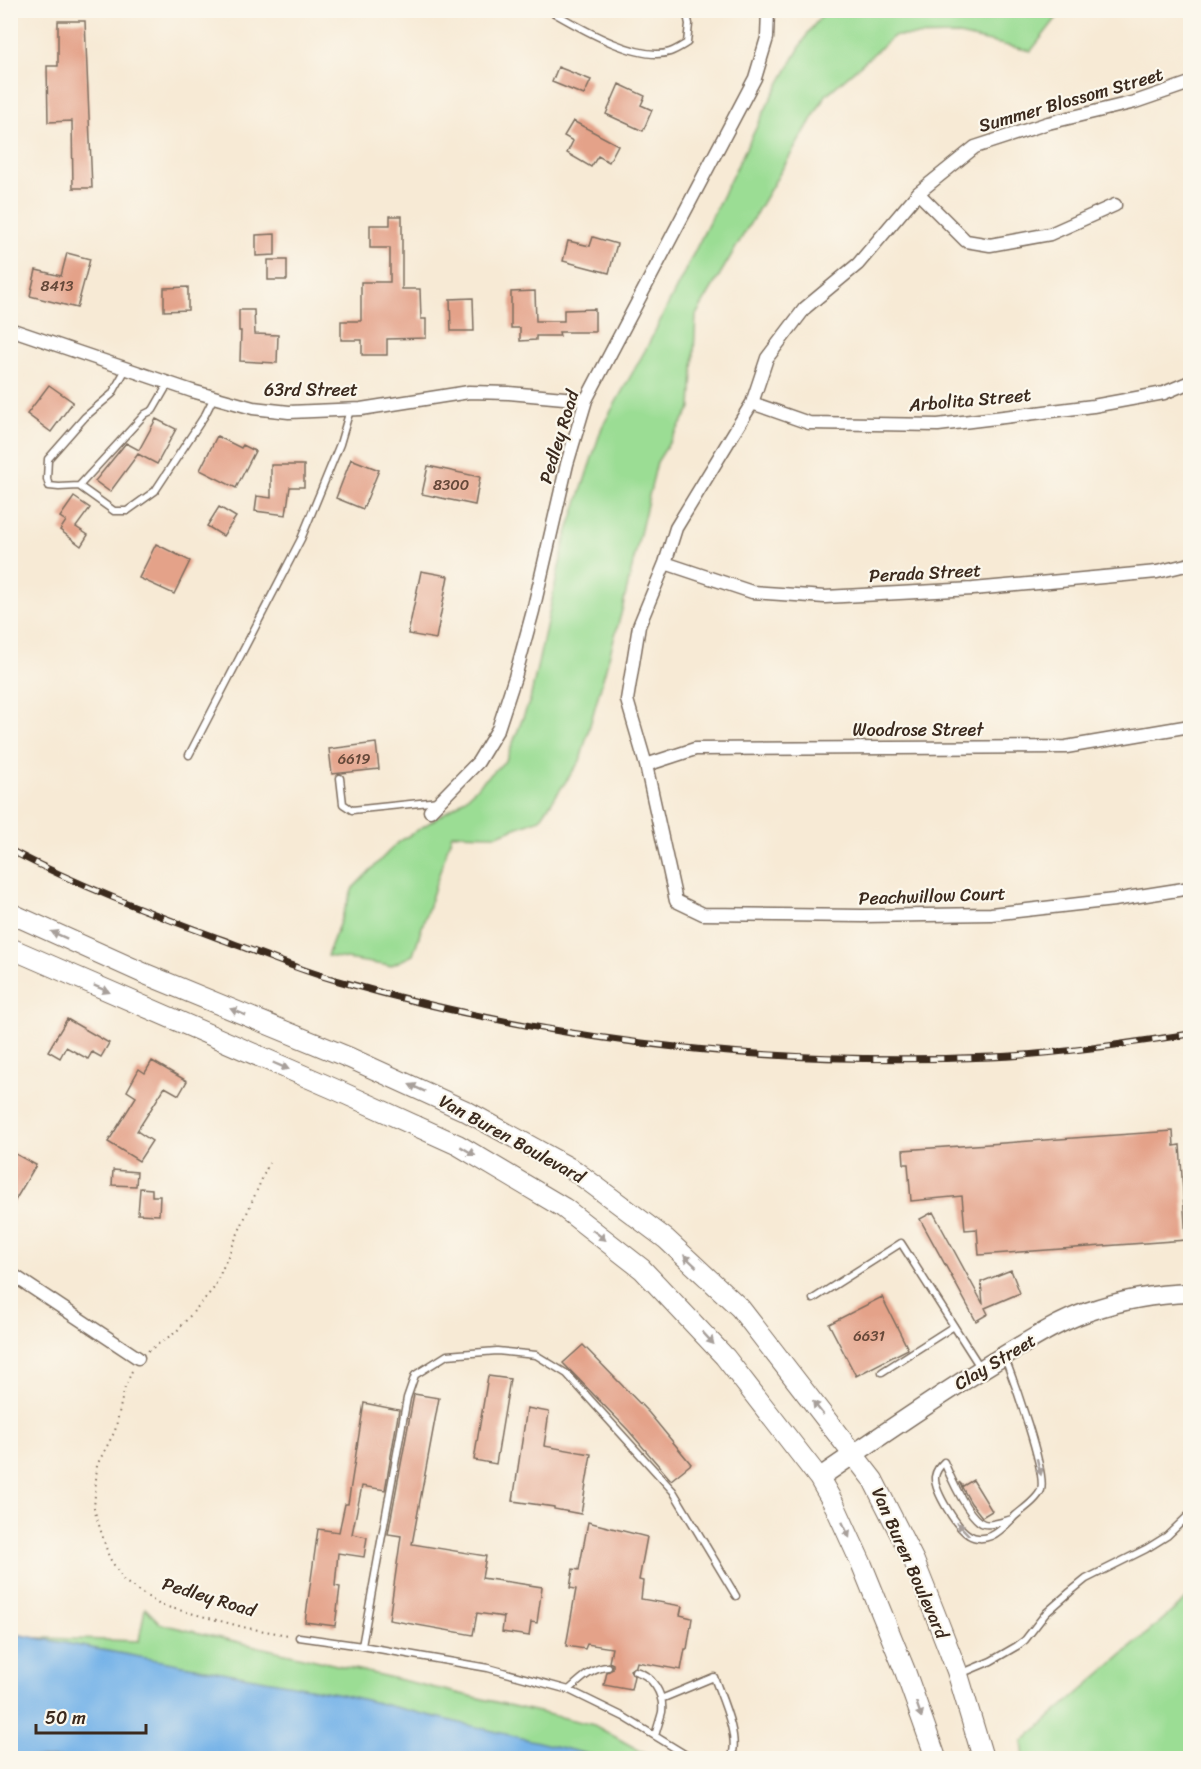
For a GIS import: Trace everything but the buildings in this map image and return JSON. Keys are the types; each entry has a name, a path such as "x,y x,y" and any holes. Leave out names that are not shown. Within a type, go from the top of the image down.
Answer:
{"main road":[{"name":"Van Buren Boulevard","path":"10,913 144,973 340,1054 466,1110 575,1171 666,1239 740,1308 873,1480 914,1561 958,1674 983,1758"},
{"name":"Van Buren Boulevard","path":"10,948 458,1145 564,1208 642,1269 725,1357 819,1478 835,1506 862,1565 905,1671 936,1758"},
{"name":"Clay Street","path":"819,1478 1026,1342 1095,1309 1116,1302 1191,1293"}],"street":[{"name":"Pedley Road","path":"430,811 478,762 498,729 533,611 567,464 586,400 755,78 767,38 768,10"},
{"name":"Summer Blossom Street","path":"676,901 646,765 627,700 639,626 665,563 676,528 752,403 767,358 805,308 858,264 918,194 975,147 1048,123 1135,102 1191,83"},
{"path":"918,194 966,241 990,246 1050,234 1115,205"},
{"name":"63rd Street","path":"10,329 168,384 253,408 289,412 350,410 469,392 586,400"},
{"name":"Arbolita Street","path":"752,403 809,423 938,425 1093,406 1164,393 1191,382"},
{"name":"Perada Street","path":"665,563 752,592 825,597 972,589 1157,572 1191,564"},
{"name":"Woodrose Street","path":"646,765 695,749 1066,747 1191,726"},
{"name":"Peachwillow Court","path":"676,901 703,914 991,915 1191,888"},
{"path":"10,1273 138,1358"}],"lane":[{"path":"549,10 617,45 650,54 669,52 687,43 689,24 686,10"},
{"path":"126,369 112,394 85,417 48,459 49,486 79,486 114,511 127,511 155,491 205,415 214,397"},
{"path":"79,486 145,414 153,410 168,384"},
{"path":"189,755 301,539 340,444 350,410"},
{"path":"340,778 343,804 352,810 440,801"},
{"path":"813,1299 901,1243 982,1370"},
{"path":"882,1372 954,1326"},
{"path":"362,1646 407,1398 415,1375 447,1355 497,1351 536,1355 567,1374 673,1491 736,1596"},
{"path":"1004,1356 1024,1411 1042,1476 1041,1490 1033,1500 1012,1519 991,1536 980,1538 971,1537 957,1523 937,1490 935,1479 938,1467 944,1462 955,1485 978,1521 986,1525 1012,1519"},
{"path":"958,1674 991,1661 1017,1646 1025,1640 1046,1613 1070,1592 1086,1580 1167,1536 1191,1514"},
{"path":"299,1636 488,1668 569,1690 624,1717 691,1758"},
{"path":"569,1690 581,1678 601,1667 608,1667"},
{"path":"635,1671 642,1673 654,1683 661,1699 662,1712 655,1736"},
{"path":"661,1699 714,1677 734,1737 734,1754 731,1758"}],"path":[{"path":"138,1358 176,1332 214,1288 269,1163"},
{"name":"Pedley Road","path":"138,1358 124,1390 115,1431 97,1465 94,1509 108,1557 124,1581 160,1605 247,1628 299,1636"}],"green space":[{"path":"825,11 1062,11 1031,51 959,35 894,36 826,95 696,315 691,408 657,462 621,614 580,761 540,819 497,835 452,834 413,955 390,966 327,956 353,888 397,843 459,804 506,760 530,700 565,540 602,427 647,347 769,102 808,33"},
{"path":"1190,1596 1190,1758 1024,1758 1022,1742"},
{"path":"145,1608 161,1624 594,1725 653,1758 11,1758 11,1637 139,1641"}],"water":[{"path":"10,1633 341,1694 604,1758 11,1758"}],"railway":[{"path":"10,850 61,875 139,908 324,977 499,1020 580,1034 744,1053 826,1058 908,1059 1041,1054 1190,1034"}]}
